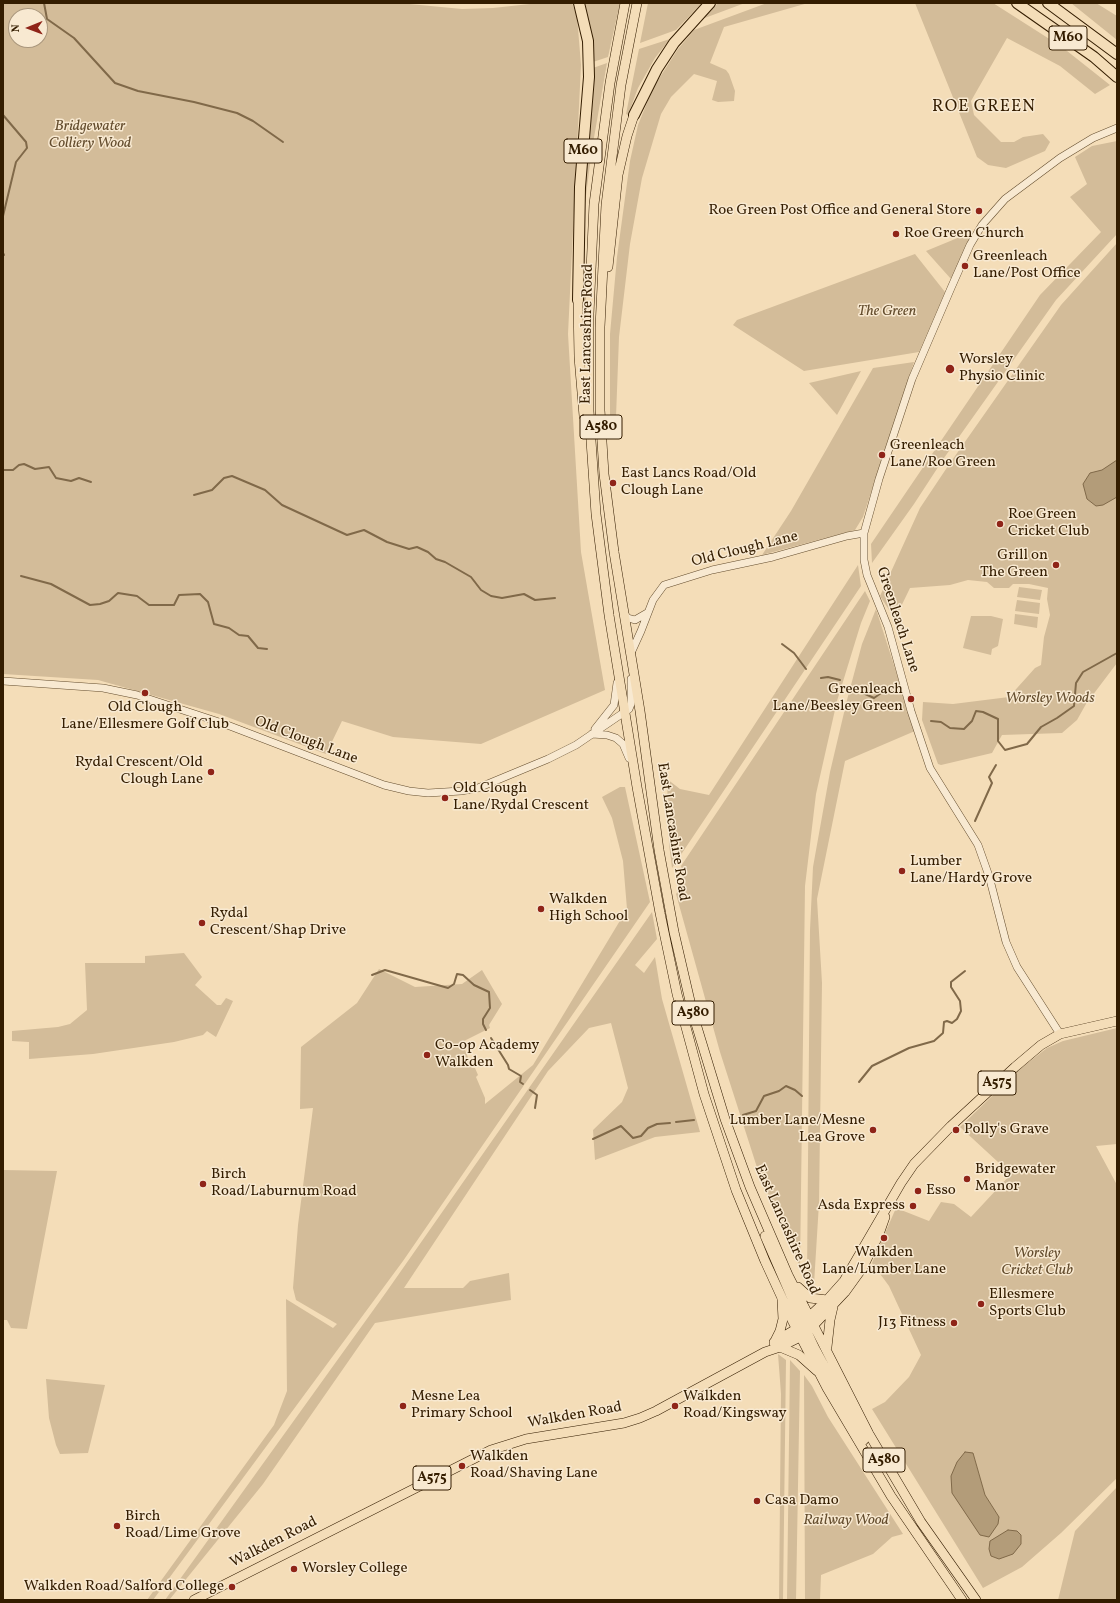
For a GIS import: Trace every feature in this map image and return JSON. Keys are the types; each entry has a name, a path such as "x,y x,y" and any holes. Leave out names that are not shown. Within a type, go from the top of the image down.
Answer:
{"highway":[{"name":"M60","path":"578,300 580,187 589,77 588,41 579,3"},
{"path":"634,115 657,69 674,43 710,3"},
{"name":"M60","path":"1017,3 1094,57 1117,77"},
{"name":"M60","path":"1048,3 1117,54"}],"main road":[{"name":"East Lancashire Road","path":"625,3 610,83 594,204 588,341 591,453 596,514 625,712 651,865 677,994 704,1094 736,1190 781,1296 801,1330 818,1372 880,1478 962,1600"},
{"name":"East Lancashire Road","path":"637,3 622,85 609,178 600,327 600,410 604,474 668,904 693,1014 725,1119 750,1187 788,1275 815,1324 870,1434 917,1515 976,1600"},
{"path":"600,327 618,175 627,136 634,115"},
{"path":"578,300 581,387 586,431 591,453"},
{"name":"Walkden Road","path":"194,1600 491,1450 526,1438 624,1423 640,1418 656,1411 765,1352 801,1330 815,1324 830,1303 863,1267 879,1234 887,1210 901,1183 914,1164 951,1126 1015,1066 1041,1045 1060,1034 1117,1021"},
{"path":"725,1119 730,1143 744,1184 801,1330 875,1460 880,1478"},
{"path":"788,1275 802,1292 810,1298 830,1303 827,1350"},
{"path":"781,1296 783,1319 777,1345 798,1355 818,1372"},
{"name":"Walkden Road","path":"801,1330 810,1316 830,1303"}],"street":[{"name":"Greenleach Lane","path":"1060,1034 1017,967 1006,942 989,876 978,845 930,768 883,613 871,588 864,560 864,533 879,479 912,379 970,245 982,225 996,207 1035,176 1079,146 1117,128"},
{"name":"Old Clough Lane","path":"630,651 641,632 647,613 660,588 675,581 712,570 773,557 847,536 864,533"},
{"path":"624,614 628,618 635,620 647,613"},
{"path":"625,712 631,704 630,651"},
{"name":"Old Clough Lane","path":"592,734 614,705 617,690 617,660"},
{"name":"Old Clough Lane","path":"3,681 103,688 137,695 215,720 384,785 414,792 446,792 478,788 548,759 576,745 625,712"},
{"path":"592,734 611,736 623,744 627,751 637,787"}],"green space":[{"name":"Bridgewater Colliery Wood","path":"3,3 399,3 462,9 493,8 539,3 572,3 577,16 581,65 568,334 581,552 605,690 481,744 393,737 342,721 326,754 219,714 98,680 3,674"},
{"path":"585,3 620,3 608,57 593,62 590,27"},
{"path":"648,3 702,3 676,30 640,43"},
{"path":"718,3 745,3 702,19"},
{"path":"767,3 808,3 724,27 710,63 726,70 729,74 735,91 734,101 718,102 712,100 717,81 694,74 671,97 661,114 642,178 630,244 619,337 616,417 610,417 610,334 617,257 630,161 638,125 653,88 678,49 694,30"},
{"path":"915,3 993,3 1062,47 1110,85 1095,94 1060,66 1007,38 971,101 974,115 1001,142 1014,142 1023,137 1043,134 1050,142 1045,151 1006,168 988,165 977,157"},
{"path":"1071,3 1096,3 1117,16 1117,40"},
{"path":"670,39 655,58 638,88 628,115 626,114 639,49"},
{"path":"607,63 592,149 583,219 593,68"},
{"path":"1117,141 1117,234 1056,300 872,563 871,544 1040,295 1101,232 1070,197 1087,184 1075,157 1092,146"},
{"path":"960,237 970,238 951,279 926,251"},
{"name":"Worsley Woods","path":"1117,243 1117,663 1086,704 1077,720 1062,733 1002,735 992,753 941,765 938,764 922,720 923,702 953,704 1009,697 1035,668 1041,665 1044,637 1050,615 1047,599 1048,588 1029,584 1013,584 1009,588 994,588 987,582 968,580 950,585 910,588 895,619 880,596 920,508 948,466 1061,305"},
{"name":"The Green","path":"915,254 945,292 919,352 804,371 733,325 737,320"},
{"path":"914,362 863,517 855,530 762,555 791,511 873,368"},
{"path":"861,371 837,415 809,383"},
{"path":"858,565 861,586 672,868 669,844 667,779 680,789 709,795"},
{"path":"1019,587 1042,590 1040,600 1017,597"},
{"path":"865,591 870,601 861,623 837,701 816,794 805,886 800,1268 786,1228 762,1183 720,1052 676,894 681,887 683,880 681,866"},
{"path":"1017,600 1040,603 1039,614 1015,611"},
{"path":"876,609 915,731 845,761 817,899 822,983 819,1203 814,1284 807,1277 810,930 813,867 830,772 847,700 862,644"},
{"path":"1015,614 1038,617 1037,628 1014,624"},
{"path":"971,616 991,616 1003,619 998,646 992,649 991,655 963,648"},
{"name":"Co-op Academy Walkden","path":"620,787 625,787 650,902 403,1261 153,1600 147,1600 274,1425 287,1391 286,1299 333,1328 337,1324 296,1300 293,1288 298,1225 313,1108 300,1109 301,1047 357,1003 379,969 415,987 462,984 482,970 502,1004 489,1025 490,1028 462,1042 472,1068 475,1068 478,1075 476,1077 485,1098 485,1104 533,1065 627,909 623,861 612,818 602,797"},
{"path":"652,912 657,939 635,965 644,973 655,957 662,999 700,1132 655,1137 595,1160 593,1130 622,1102 628,1088 611,1023 589,1028 548,1071 404,1288 463,1288 470,1281 509,1273 511,1300 375,1323 263,1484 170,1599 165,1600 387,1291"},
{"path":"184,953 202,977 195,985 217,1005 221,1005 226,998 233,1001 216,1037 207,1031 203,1035 174,1042 93,1054 29,1059 29,1042 12,1041 12,1031 58,1027 70,1024 87,1010 85,963 145,963 145,956"},
{"name":"Worsley Cricket Club","path":"1117,1028 1117,1144 1096,1146 1117,1185 1117,1478 1061,1533 1022,1567 983,1588 872,1409 885,1402 909,1377 921,1355 889,1286 872,1263 896,1208 929,1221 941,1202 954,1204 971,1217 1011,1174 960,1127 1020,1069 1047,1048 1063,1041","holes":["973,1453 985,1495 999,1517 951,1476"]},
{"path":"3,1170 57,1171 27,1329 11,1328 7,1320 3,1320"},
{"path":"778,1354 786,1360 783,1600 779,1600 781,1394"},
{"path":"790,1360 800,1371 796,1600 787,1600"},
{"name":"Railway Wood","path":"804,1375 812,1386 828,1417 903,1534 892,1537 873,1554 821,1575 820,1600 805,1600"},
{"path":"46,1379 105,1385 88,1453 60,1454 49,1418"},
{"path":"1117,1487 1117,1600 1058,1600 1075,1531"}],"shaded area":[{"path":"1117,460 1117,497 1103,505 1096,506 1087,499 1083,484 1090,473 1102,470"},
{"path":"965,1452 973,1453 985,1495 999,1517 998,1524 989,1537 980,1535 952,1493 951,1476 957,1462"},
{"path":"1008,1530 1017,1531 1021,1535 1021,1544 1013,1554 999,1559 991,1556 989,1549 990,1541"}],"waterway":[{"path":"44,3 47,19 74,38 115,83 138,91 194,102 237,113 253,121 283,142"},
{"path":"3,115 26,142 27,148 16,162 3,216"},
{"path":"3,470 13,470 19,465 24,464 35,469 49,467 56,478 71,481 79,478 91,482"},
{"path":"194,495 212,490 224,478 232,476 265,490 282,505 347,535 364,530 387,542 409,549 417,547 428,552 436,559 445,562 471,577 481,590 491,596 502,598 524,594 535,600 555,598"},
{"path":"21,576 51,584 90,605 109,601 118,593 137,596 149,605 174,605 179,595 200,594 208,602 214,624 229,628 239,635 248,636 258,648 267,649"},
{"path":"782,644 794,653 806,669"},
{"path":"931,721 941,722 950,728 964,729 972,721 976,711 983,712 998,719 998,741 1005,750 1027,744 1041,727 1074,706 1076,683 1083,672 1117,653"},
{"path":"821,678 828,677 840,680"},
{"path":"852,688 874,698 884,691"},
{"path":"975,821 992,783 989,777 996,765"},
{"path":"372,975 385,970 448,988 454,984 457,974 463,975 474,985 489,992 490,1008 483,1019 483,1024 486,1030"},
{"path":"859,1082 872,1066 909,1048 934,1041 943,1033 944,1022 947,1021 952,1023 957,1019 961,1011 960,1001 951,987 951,982 965,971"},
{"path":"491,1038 509,1069 521,1076 520,1082 523,1084"},
{"path":"743,1115 756,1111 764,1096 779,1091 786,1086 795,1090 802,1096"},
{"path":"530,1090 537,1095 535,1108"},
{"path":"676,1122 694,1120"},
{"path":"593,1139 621,1126 633,1138 641,1136 648,1128 657,1124 670,1123"}],"place":[{"name":"Roe Green Post Office and General Store","path":"979,211"},
{"name":"Roe Green Church","path":"896,234"},
{"name":"Greenleach Lane/Post Office","path":"965,266"},
{"name":"Worsley Physio Clinic","path":"950,369"},
{"name":"Greenleach Lane/Roe Green","path":"882,455"},
{"name":"East Lancs Road/Old Clough Lane","path":"613,483"},
{"name":"Roe Green Cricket Club","path":"1000,524"},
{"name":"Grill on The Green","path":"1056,565"},
{"name":"Old Clough Lane/Ellesmere Golf Club","path":"145,693"},
{"name":"Greenleach Lane/Beesley Green","path":"911,699"},
{"name":"Rydal Crescent/Old Clough Lane","path":"211,772"},
{"name":"Old Clough Lane/Rydal Crescent","path":"445,798"},
{"name":"Lumber Lane/Hardy Grove","path":"902,871"},
{"name":"Walkden High School","path":"541,909"},
{"name":"Rydal Crescent/Shap Drive","path":"202,923"},
{"name":"Co-op Academy Walkden","path":"427,1055"},
{"name":"Lumber Lane/Mesne Lea Grove","path":"873,1130"},
{"name":"Polly's Grave","path":"956,1130"},
{"name":"Bridgewater Manor","path":"967,1179"},
{"name":"Birch Road/Laburnum Road","path":"203,1184"},
{"name":"Esso","path":"918,1191"},
{"name":"Asda Express","path":"913,1206"},
{"name":"Walkden Lane/Lumber Lane","path":"884,1238"},
{"name":"Ellesmere Sports Club","path":"981,1304"},
{"name":"J13 Fitness","path":"954,1323"},
{"name":"Mesne Lea Primary School","path":"403,1406"},
{"name":"Walkden Road/Kingsway","path":"675,1406"},
{"name":"Walkden Road/Shaving Lane","path":"462,1466"},
{"name":"Casa Damo","path":"757,1501"},
{"name":"Birch Road/Lime Grove","path":"117,1526"},
{"name":"Worsley College","path":"294,1569"},
{"name":"Walkden Road/Salford College","path":"232,1587"}],"district":[{"name":"ROE GREEN","path":"984,108"}]}
